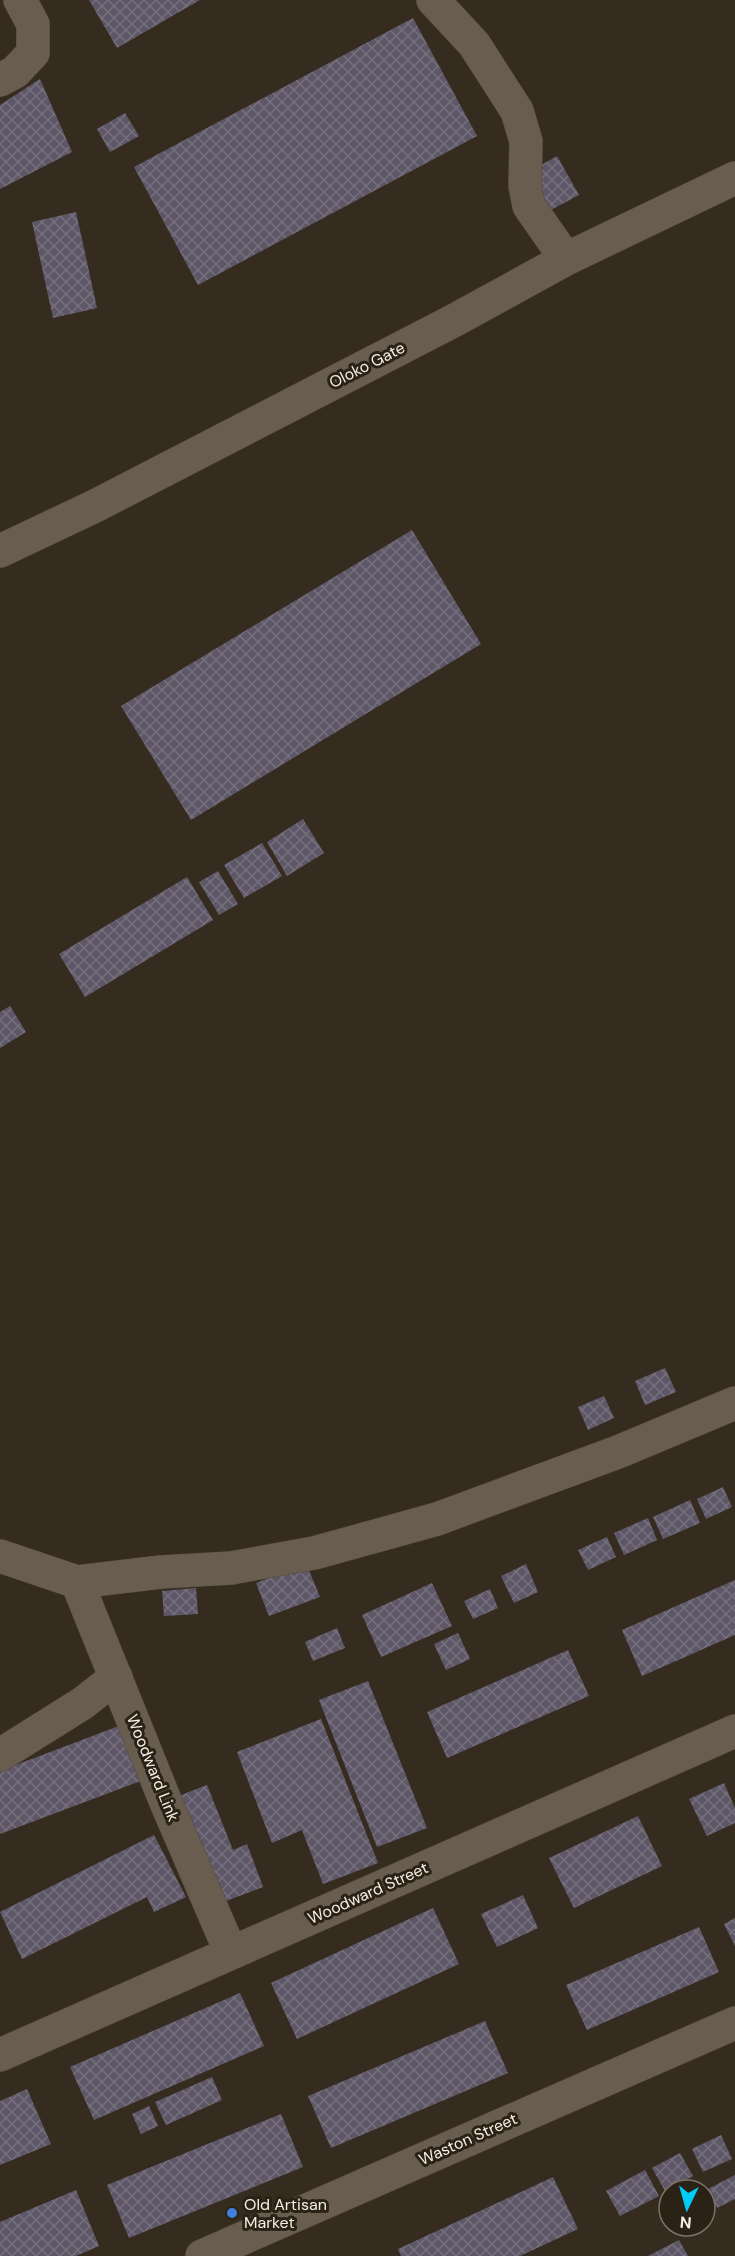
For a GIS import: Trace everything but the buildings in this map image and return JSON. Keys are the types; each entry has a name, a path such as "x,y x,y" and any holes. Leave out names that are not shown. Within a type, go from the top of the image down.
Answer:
{"street":[{"path":"0,80 15,72 33,53 33,24 20,0"},
{"path":"433,0 474,44 517,111 526,141 525,186 529,206 566,259"},
{"name":"Oloko Gate","path":"0,551 381,358 566,259 735,178"},
{"path":"0,1556 77,1582 161,1572 231,1568 374,1538 437,1519 618,1452 735,1403"},
{"name":"Woodward Link","path":"77,1582 231,1953"},
{"path":"0,1755 83,1703 116,1677"},
{"name":"Woodward Street","path":"0,2055 735,1731"},
{"name":"Waston Street","path":"202,2256 735,2023"}],"place":[{"name":"Old Artisan Market","path":"232,2213"}]}
